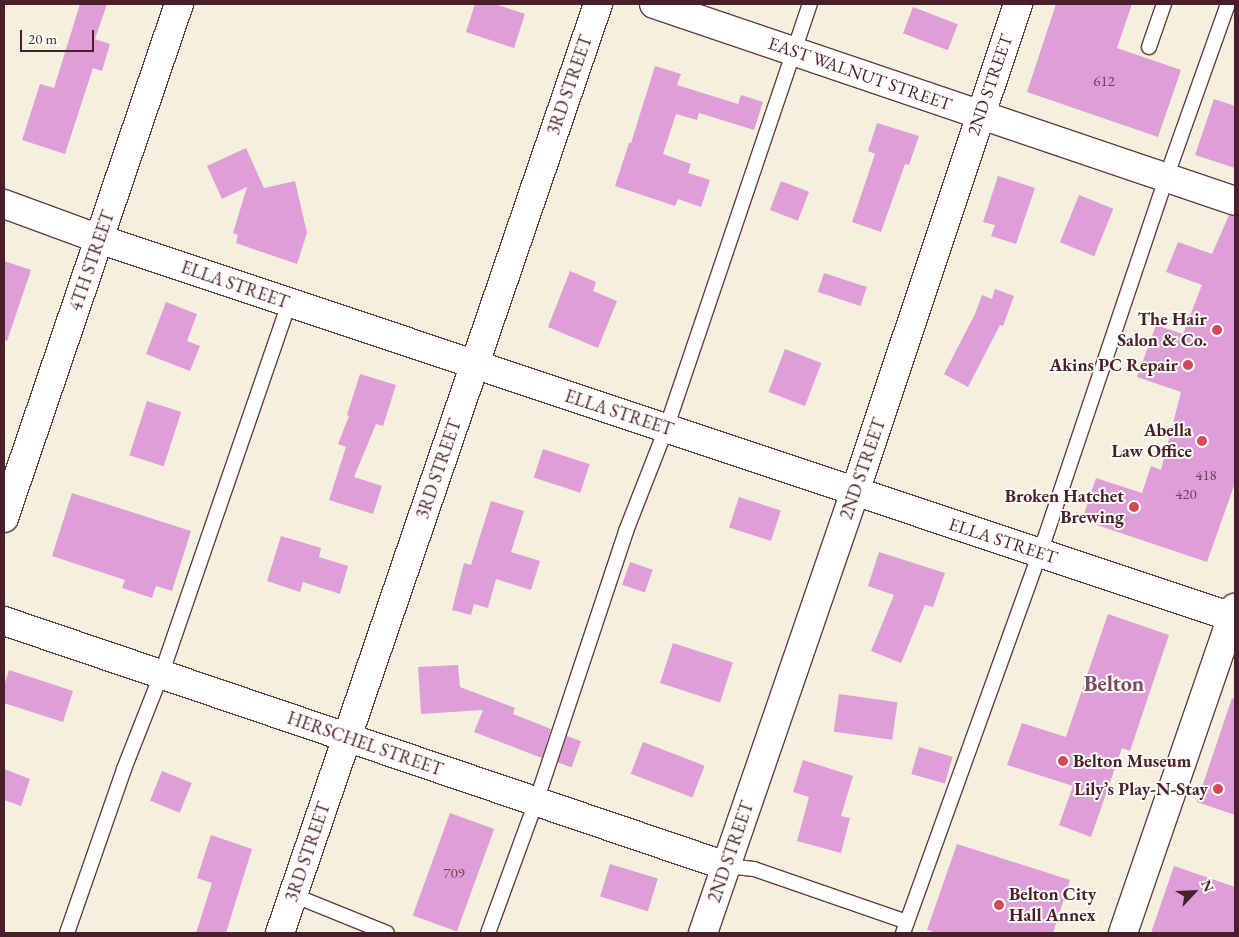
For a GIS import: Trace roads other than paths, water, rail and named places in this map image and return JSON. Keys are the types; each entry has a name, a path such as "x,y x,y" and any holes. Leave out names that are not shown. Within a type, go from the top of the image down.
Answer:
{"street":[{"name":"4TH STREET","path":"4,518 179,4"},
{"name":"3RD STREET","path":"280,933 598,4"},
{"name":"EAST WALNUT STREET","path":"654,4 1235,201"},
{"name":"2ND STREET","path":"703,933 856,492 1018,4"},
{"name":"ELLA STREET","path":"4,204 99,239 474,365 1040,553 1234,615"},
{"path":"1123,933 1234,615"},
{"name":"HERSCHEL STREET","path":"4,621 726,866"}],"lane":[{"path":"488,933 536,802 626,531 666,429 810,4"},
{"path":"1149,47 1164,4"},
{"path":"726,866 754,869 905,927 1040,553 1166,178 1228,4"},
{"path":"67,933 124,769 161,675 289,303"},
{"path":"293,895 387,933"}],"place":[{"name":"The Hair Salon & Co.","path":"1217,330"},
{"name":"Akins PC Repair","path":"1188,365"},
{"name":"Abella Law Office","path":"1202,441"},
{"name":"Broken Hatchet Brewing","path":"1134,507"},
{"name":"Belton Museum","path":"1063,761"},
{"name":"Lily’s Play-N-Stay","path":"1218,789"},
{"name":"Belton City Hall Annex","path":"999,905"}],"district":[{"name":"Belton","path":"1114,684"}]}
